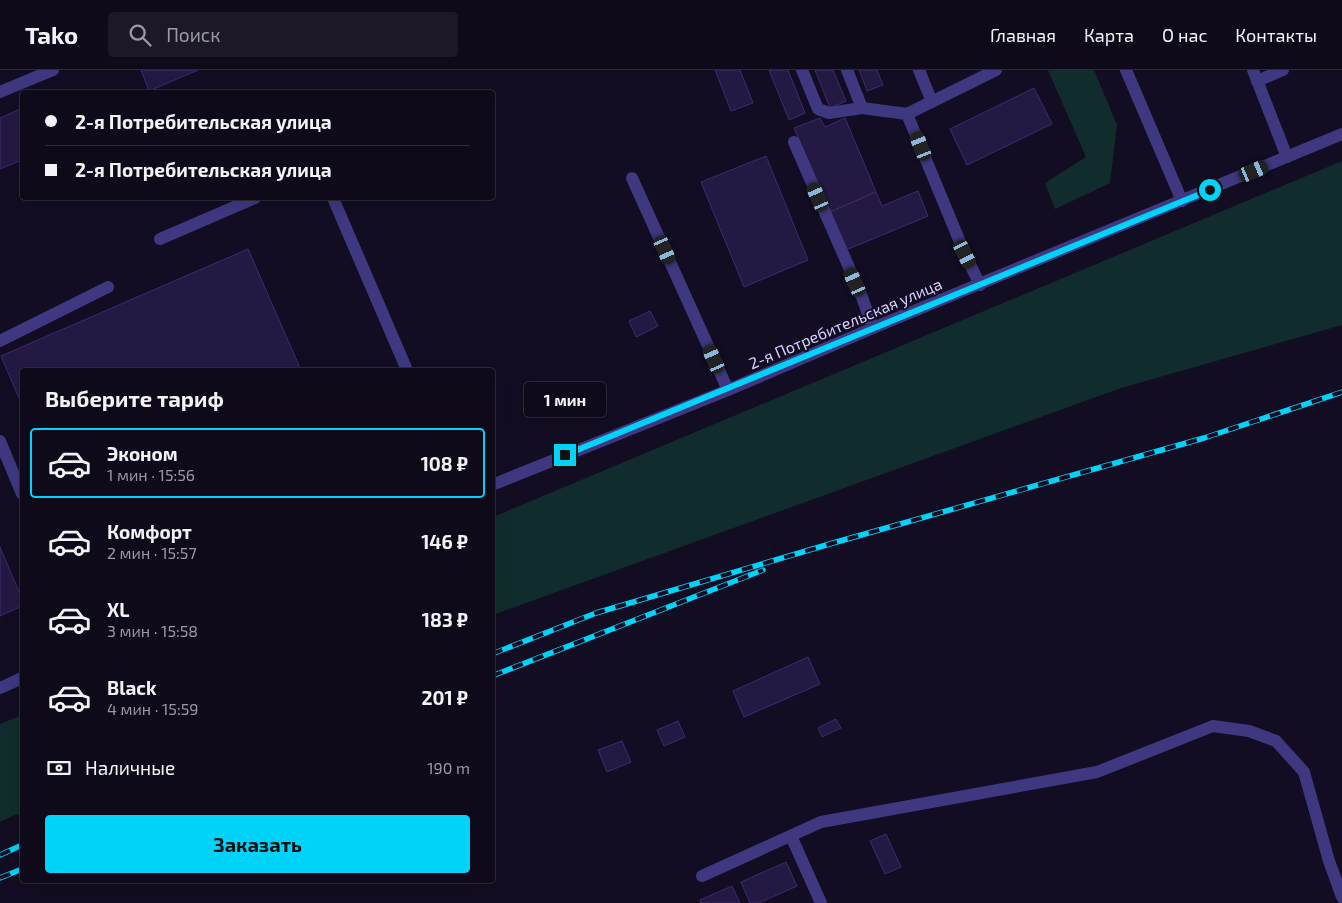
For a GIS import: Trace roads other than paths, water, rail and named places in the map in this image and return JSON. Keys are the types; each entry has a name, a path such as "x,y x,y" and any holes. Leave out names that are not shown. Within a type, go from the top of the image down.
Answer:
{"street":[{"path":"0,92 53,70"},
{"path":"802,70 818,109 829,113 862,108 908,114 996,70"},
{"path":"847,70 862,108"},
{"path":"919,70 932,102"},
{"path":"1126,70 1182,201"},
{"path":"1283,70 1255,76 1287,157"},
{"path":"908,114 965,254 980,285"},
{"name":"2-я Потребительская улица","path":"495,484 728,390 1342,134"},
{"path":"794,142 862,297 873,328"},
{"path":"632,178 728,390"},
{"path":"160,239 250,200"},
{"path":"334,200 406,368"},
{"path":"0,341 108,287"},
{"path":"0,441 20,489"},
{"path":"0,688 20,679"},
{"path":"702,876 821,822 1097,772 1213,726 1249,731 1276,741 1304,772 1329,860 1342,897"},
{"path":"791,836 821,903"}],"railway":[{"path":"495,653 596,613 833,543 1204,438 1342,392"},
{"path":"495,675 763,570"},
{"path":"0,855 20,846"},
{"path":"0,878 20,870"}]}
